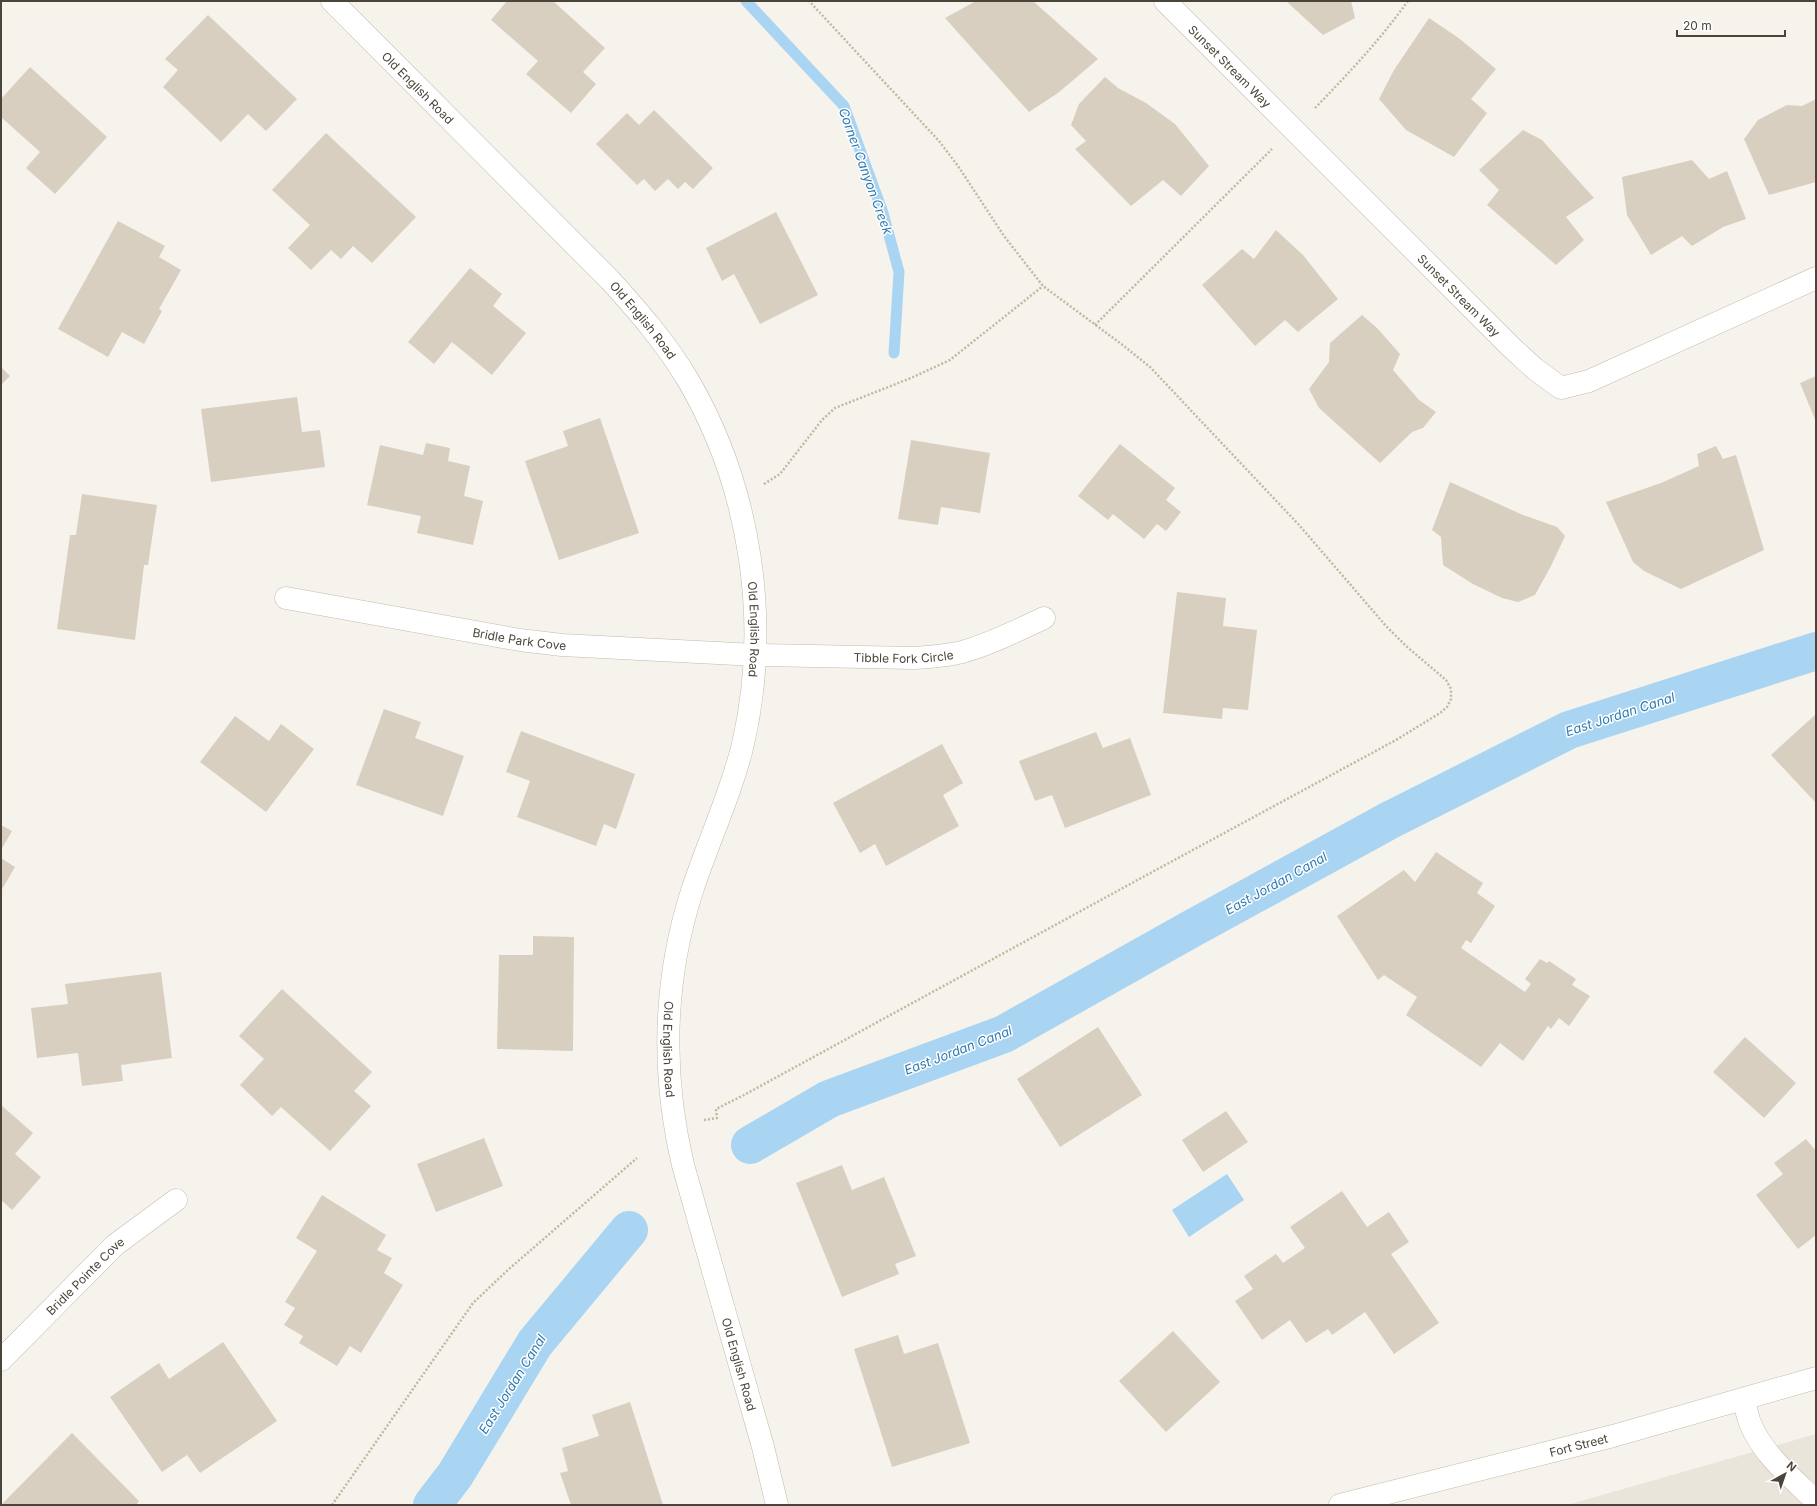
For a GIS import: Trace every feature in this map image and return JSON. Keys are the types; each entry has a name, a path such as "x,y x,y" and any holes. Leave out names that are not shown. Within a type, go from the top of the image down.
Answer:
{"street":[{"name":"Old English Road","path":"332,1 610,280 638,310 664,343 688,380 707,417 723,456 737,498 747,542 753,588 756,655 750,710 743,746 724,806 693,889 680,932 672,978 668,1025 669,1075 674,1126 683,1165 763,1447 777,1505"},
{"name":"Sunset Stream Way","path":"1165,1 1510,346 1561,388 1589,381 1816,278"},
{"name":"Bridle Park Cove","path":"286,598 520,640 562,645 756,655"},
{"name":"Tibble Fork Circle","path":"756,655 914,658 938,656 962,652 985,644 1044,618"},
{"name":"Bridle Pointe Cove","path":"1,1360 115,1245 176,1200"},
{"name":"Fort Street","path":"1340,1505 1613,1436 1816,1378"},
{"path":"1743,1399 1750,1423 1762,1445 1772,1459 1816,1501"}],"path":[{"path":"717,1118 716,1109 1396,740 1440,713 1449,704 1451,699 1451,689 1446,680 1416,655 1386,626 1299,525 1150,367 1043,286 1004,236 962,171 939,141 809,1"},
{"path":"1313,110 1345,79 1383,35 1408,1"},
{"path":"1095,325 1277,145"},
{"path":"737,498 774,479 780,474 822,420 834,408 911,378 950,360 1043,286"},
{"path":"332,1505 473,1303 503,1274 637,1158"}],"shaded area":[{"path":"1816,1434 1816,1505 1567,1505"}],"water":[{"path":"1227,1174 1244,1200 1189,1237 1172,1210"}],"building":[{"path":"507,1 553,1 605,48 583,72 596,84 571,113 526,74 538,61 491,20"},
{"path":"976,1 1033,1 1098,59 1058,93 1029,112 945,18"},
{"path":"1286,1 1351,1 1355,18 1323,35"},
{"path":"208,15 297,99 266,131 248,114 221,142 163,87 178,70 165,59"},
{"path":"1429,18 1460,39 1496,69 1471,99 1487,113 1454,157 1406,130 1379,99 1394,70"},
{"path":"30,67 107,137 55,194 26,168 40,152 1,117 1,99"},
{"path":"1105,77 1118,88 1146,103 1175,124 1209,166 1181,196 1163,180 1131,206 1075,149 1086,141 1071,125 1079,104"},
{"path":"1816,99 1816,182 1769,195 1744,139 1758,120 1787,105 1802,106"},
{"path":"654,110 713,168 693,189 685,182 678,189 668,179 655,191 644,179 637,185 596,144 627,113 639,125"},
{"path":"1523,130 1542,140 1594,198 1566,217 1584,240 1556,265 1487,205 1499,190 1479,170"},
{"path":"326,133 416,217 372,263 353,246 341,259 331,250 311,270 288,248 310,225 272,190"},
{"path":"1692,160 1709,179 1727,171 1746,219 1723,227 1692,246 1682,236 1651,255 1627,215 1622,177"},
{"path":"776,212 818,295 760,324 734,274 722,281 706,248"},
{"path":"118,221 165,246 159,257 181,270 159,309 162,311 144,344 122,332 108,357 58,329"},
{"path":"1276,230 1303,255 1338,299 1298,332 1285,320 1255,346 1202,285 1242,249 1254,259"},
{"path":"470,268 502,294 493,306 526,333 492,375 452,342 434,364 408,342"},
{"path":"1362,315 1377,328 1400,354 1393,370 1419,400 1436,412 1423,428 1412,432 1380,463 1319,408 1309,389 1329,362 1330,343"},
{"path":"1,367 10,376 1,385"},
{"path":"1816,376 1816,422 1800,383"},
{"path":"297,397 302,432 320,430 325,467 211,482 201,409"},
{"path":"600,418 639,533 559,560 525,461 568,446 563,431"},
{"path":"911,440 990,453 980,513 941,507 938,525 898,519"},
{"path":"426,443 450,448 448,461 470,466 464,496 483,501 473,545 417,533 421,516 367,505 380,445 423,455"},
{"path":"1120,444 1175,488 1166,500 1181,512 1166,531 1157,524 1144,539 1113,514 1108,520 1078,496"},
{"path":"1716,446 1723,459 1736,455 1764,550 1681,589 1644,571 1633,562 1606,502 1661,483 1699,466 1697,454"},
{"path":"1450,482 1523,515 1557,527 1565,536 1535,595 1518,602 1502,598 1473,584 1443,565 1441,537 1432,530"},
{"path":"82,494 157,505 148,565 144,565 135,640 57,629 70,535 76,535"},
{"path":"1177,592 1226,598 1223,626 1257,630 1248,710 1223,708 1222,719 1163,713"},
{"path":"384,709 421,722 415,738 464,756 443,816 356,785"},
{"path":"1816,714 1816,803 1771,755"},
{"path":"235,716 269,741 281,724 314,749 266,812 200,762"},
{"path":"521,731 635,774 616,829 604,824 596,846 517,817 530,781 506,772"},
{"path":"1096,732 1103,748 1130,738 1151,795 1065,828 1052,795 1035,801 1019,761"},
{"path":"942,744 963,783 943,795 959,826 886,866 875,844 860,853 833,803"},
{"path":"1,825 12,831 1,850"},
{"path":"1436,852 1483,883 1477,893 1495,906 1471,943 1466,940 1461,948 1525,992 1531,984 1525,979 1540,959 1547,963 1549,961 1576,979 1572,985 1590,996 1569,1026 1559,1018 1551,1029 1548,1026 1523,1061 1500,1043 1481,1067 1406,1015 1417,997 1384,975 1378,980 1337,916 1404,870 1415,882"},
{"path":"1,858 15,867 1,891"},
{"path":"533,936 574,937 573,1051 497,1049 499,955 533,955"},
{"path":"161,972 172,1058 121,1065 123,1081 82,1086 78,1053 37,1058 31,1008 68,1004 65,984"},
{"path":"282,989 372,1072 354,1091 371,1106 330,1151 281,1107 272,1116 240,1085 264,1059 239,1036"},
{"path":"1098,1027 1142,1095 1060,1147 1017,1079"},
{"path":"1745,1037 1796,1083 1764,1118 1713,1072"},
{"path":"1,1105 33,1133 15,1154 41,1177 12,1210 1,1200"},
{"path":"1226,1111 1248,1142 1203,1172 1182,1140"},
{"path":"484,1138 503,1186 436,1212 417,1164"},
{"path":"1806,1139 1816,1151 1816,1235 1798,1249 1756,1195 1783,1174 1774,1163"},
{"path":"842,1165 852,1190 884,1177 916,1256 895,1264 899,1274 842,1297 796,1183"},
{"path":"1342,1191 1367,1227 1389,1212 1409,1242 1391,1254 1439,1323 1394,1354 1365,1312 1332,1335 1328,1329 1306,1343 1290,1320 1262,1340 1235,1301 1253,1289 1244,1276 1276,1254 1283,1263 1305,1248 1290,1227"},
{"path":"322,1195 386,1235 377,1250 392,1258 384,1273 403,1285 361,1353 350,1346 337,1366 299,1343 303,1336 284,1325 295,1308 285,1302 317,1251 296,1238"},
{"path":"1173,1331 1220,1382 1166,1432 1119,1381"},
{"path":"898,1335 904,1354 938,1343 970,1443 892,1467 854,1349"},
{"path":"223,1342 277,1421 200,1473 187,1455 162,1472 110,1397 159,1363 169,1379"},
{"path":"630,1402 663,1505 571,1505 560,1473 568,1471 562,1448 599,1436 592,1415"},
{"path":"72,1433 139,1501 136,1505 1,1505"}],"waterway":[{"name":"Corner Canyon Creek","path":"746,1 844,106 883,213 899,272 894,353"},
{"name":"East Jordan Canal","path":"750,1145 829,1099 1004,1034 1390,820 1569,730 1816,651"},
{"name":"East Jordan Canal","path":"432,1505 455,1475 535,1343 629,1230"}]}
